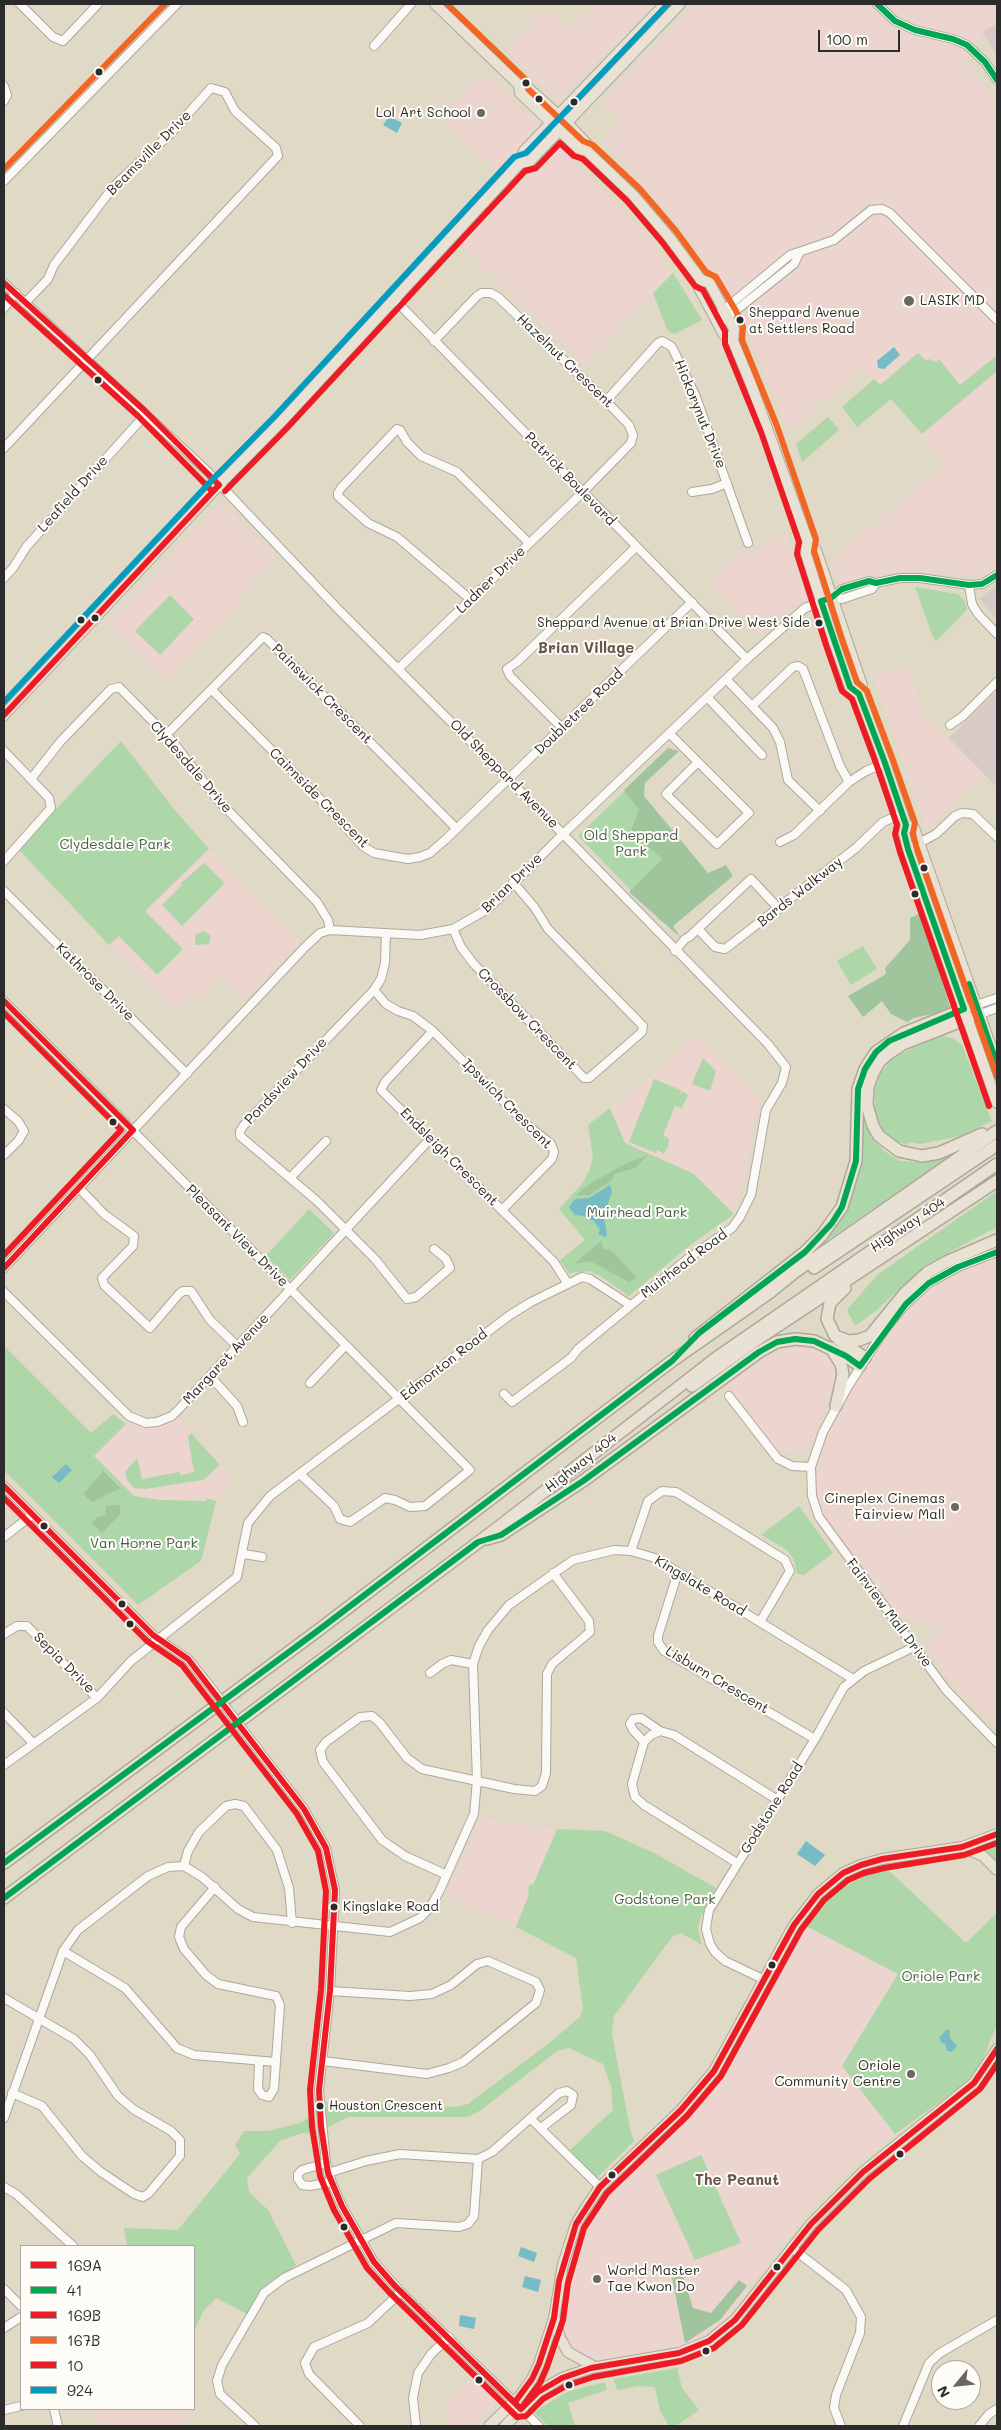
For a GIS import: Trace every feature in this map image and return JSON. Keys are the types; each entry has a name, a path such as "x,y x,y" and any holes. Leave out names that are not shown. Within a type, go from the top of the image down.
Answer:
{"highway":[{"path":"966,1014 903,1044 879,1062 868,1087 867,1105 873,1126 884,1140 900,1152 915,1155 939,1153 997,1126"},
{"path":"672,1361 699,1334 804,1252 822,1235 842,1207 856,1161 858,1089 865,1069 876,1052 904,1033 966,1014"},
{"name":"Highway 404","path":"4,1863 316,1632 672,1361 769,1293 795,1272 997,1131"},
{"name":"Highway 404","path":"769,1293 799,1278 997,1145"},
{"name":"Highway 404","path":"4,1898 478,1542 716,1358 997,1164"},
{"path":"623,1429 643,1420 752,1343 997,1181"},
{"path":"862,1362 836,1336 827,1319 830,1302 838,1293 997,1186"},
{"path":"836,1336 849,1340 870,1336 905,1293 928,1272 997,1240"},
{"path":"478,1542 501,1535 582,1481 759,1352 777,1342 796,1339 814,1341 862,1362"},
{"path":"832,1348 841,1364 843,1374 836,1406"}],"main road":[{"path":"435,4 519,85 526,86 563,127 579,150 587,151 652,217 701,280 709,282 734,329 733,341 765,420 808,542 816,550 862,685 859,694"},
{"path":"4,715 219,485 281,422 520,163 524,151 665,4"},
{"path":"520,163 530,161 680,4"},
{"path":"701,280 699,288 724,335 733,341"},
{"path":"808,542 805,551 821,601 850,687 859,694 885,763 906,825 904,833 908,849 997,1103"},
{"path":"906,825 914,828 997,1064"},
{"path":"505,2426 532,2379 554,2318 563,2264 576,2224 600,2187 681,2110 714,2071 794,1925 818,1894 843,1873 882,1859 962,1847 997,1834"},
{"path":"962,1847 983,1856 997,1870"},
{"path":"489,2426 562,2378 595,2367 679,2353 709,2341 735,2320 811,2224 864,2172 974,2083 997,2049"},
{"path":"554,2318 560,2338 568,2352 595,2367"}],"street":[{"path":"20,4 53,37 63,41 98,4"},
{"path":"4,181 177,4"},
{"path":"374,46 411,4"},
{"path":"878,4 895,21 915,30 953,38 967,45 985,62 997,80"},
{"path":"4,86 7,95 4,101"},
{"name":"Beamsville Drive","path":"25,303 48,279 54,265 114,186 170,134 212,88 214,87 225,92 231,106 276,148 278,156 87,359"},
{"path":"717,320 794,264 800,252 834,240 871,210 882,209 890,213 997,320"},
{"name":"Old Sheppard Avenue","path":"4,282 206,470 337,608 399,668 677,949 773,1049 786,1067"},
{"name":"Hazelnut Crescent","path":"434,341 477,296 482,293 491,293 498,296 606,401 633,430 633,439 583,492"},
{"path":"4,308 16,294"},
{"name":"Patrick Boulevard","path":"394,299 747,659"},
{"name":"Hickorynut Drive","path":"606,401 658,343 662,341 669,344 675,350 696,397 748,543"},
{"path":"4,448 87,359"},
{"name":"Leafield Drive","path":"4,578 28,546 146,414"},
{"path":"470,599 397,537 368,523 338,496 341,488 397,429 400,430 407,442 421,456 457,472 529,543"},
{"path":"692,492 712,490 727,484"},
{"name":"Ladner Drive","path":"399,668 583,492"},
{"path":"562,728 510,676 506,669 517,662 636,547"},
{"path":"997,575 982,584 969,585 975,609 997,634"},
{"name":"Brian Drive","path":"330,930 420,935 453,928 488,909 513,882 747,659 806,608 831,598 842,589 869,581 876,583 900,578 920,578 969,585"},
{"name":"Doubletree Road","path":"508,778 692,602"},
{"name":"Painswick Crescent","path":"166,735 212,690 259,639 267,639 457,829"},
{"path":"752,706 793,667 798,666 803,669 840,766 849,782"},
{"path":"726,679 773,728 780,742 788,780 820,811"},
{"path":"950,725 963,716 997,682"},
{"name":"Clydesdale Drive","path":"31,779 60,742 116,686 120,687 166,735 216,798 317,902 328,920 330,930"},
{"name":"Cairnside Crescent","path":"212,690 324,802 364,847 371,851 408,858 420,857 430,853 508,778"},
{"path":"707,697 762,755"},
{"path":"669,733 698,762 749,813 716,844 666,794 698,762"},
{"path":"4,751 48,798 51,808 4,861"},
{"path":"780,842 794,835 849,782 866,771 885,763"},
{"path":"908,849 936,834 955,816 962,813 972,814 997,837"},
{"name":"Bards Walkway","path":"698,929 714,946 726,949 861,843 883,822 902,814"},
{"path":"677,949 685,938 698,929 751,879 779,909"},
{"name":"Crossbow Crescent","path":"453,928 460,947 473,963 584,1078 590,1078 642,1032 643,1026 548,929 535,908 513,882"},
{"name":"Kathrose Drive","path":"4,890 186,1074"},
{"path":"4,1268 305,947 320,934 330,930"},
{"name":"Pondsview Drive","path":"386,933 385,963 374,990 315,1049 240,1131 241,1139 317,1201 375,1259 406,1299 416,1296 450,1268 446,1259 434,1249"},
{"name":"Ipswich Crescent","path":"374,990 386,1004 398,1011 413,1016 433,1032 526,1124 548,1140 553,1148 552,1160 502,1210"},
{"path":"966,1014 978,1010 997,998"},
{"name":"Pleasant View Drive","path":"4,1001 289,1289 401,1398 470,1470 425,1506 410,1507 395,1500 385,1498 350,1522 340,1518 334,1506 300,1474"},
{"path":"978,1010 995,1010"},
{"name":"Endsleigh Crescent","path":"433,1032 386,1082 382,1090 554,1262 568,1284"},
{"name":"Muirhead Road","path":"504,1394 512,1402 571,1358 578,1349 630,1306 703,1247 723,1235 740,1217 751,1195 766,1110 782,1082 786,1067"},
{"path":"4,1109 18,1122 24,1131 19,1140 4,1155"},
{"name":"Margaret Avenue","path":"4,1292 129,1416 136,1420 157,1422 172,1416 430,1139"},
{"path":"290,1178 326,1141"},
{"path":"79,1188 104,1214 134,1236 133,1246 102,1278 104,1285 150,1328 183,1291 191,1291 210,1320 238,1347"},
{"name":"Fairview Mall Drive","path":"997,1252 958,1266 929,1283 906,1304 862,1362 836,1406 823,1432 811,1467 812,1496 819,1517 946,1690 997,1743"},
{"name":"Edmonton Road","path":"4,1765 97,1698 131,1661 238,1577 244,1554 248,1523 255,1512 270,1496 510,1315 531,1302 582,1278 590,1279 630,1306"},
{"path":"310,1383 346,1345"},
{"path":"210,1376 238,1406 243,1422"},
{"path":"730,1396 778,1459 792,1466 811,1467"},
{"path":"4,1486 153,1635 188,1659 304,1809 326,1848 336,1890 330,1991 319,2090 328,2173 374,2262 401,2292 539,2426"},
{"path":"631,1551 637,1528 648,1501 662,1491 676,1492 785,1560 790,1571 760,1622"},
{"path":"4,1537 32,1515"},
{"name":"Kingslake Road","path":"184,1866 215,1887 238,1908 253,1917 390,1932 411,1923 429,1909 447,1875 474,1814 477,1780 473,1664 479,1646 498,1617 553,1573 573,1560 602,1552 631,1551 655,1558 853,1679"},
{"path":"244,1554 262,1557"},
{"name":"Lisburn Crescent","path":"678,1572 658,1636 658,1642 664,1651 815,1739"},
{"path":"447,1875 405,1856 382,1840 323,1762 320,1750 326,1742 360,1717 372,1716 406,1758 422,1769 514,1789 535,1791 542,1786 546,1773 547,1674 552,1664 590,1632 589,1621 553,1573"},
{"name":"Sepia Drive","path":"4,1634 17,1626 27,1626 97,1698"},
{"name":"Godstone Road","path":"765,1980 725,1961 715,1952 707,1938 707,1916 776,1799 815,1739 844,1687 864,1671 914,1647"},
{"path":"430,1673 451,1660 473,1664"},
{"path":"4,1713 33,1744"},
{"path":"644,1742 630,1724 634,1719 641,1718 660,1731 674,1735 776,1799"},
{"path":"660,1731 651,1735 644,1742 632,1784 635,1797 644,1805 737,1863"},
{"path":"4,2118 63,1951 78,1930 148,1876 168,1867 184,1866 188,1851 199,1832 226,1806 235,1804 244,1806 277,1850 289,1888 292,1922"},
{"path":"215,1887 181,1927 179,1937 184,1949 206,1975 218,1984 276,1996 280,2005 274,2089 269,2097 262,2095 258,2089 259,2062"},
{"path":"63,1951 125,1988 177,2048 194,2055 276,2062"},
{"path":"323,2061 427,2074 449,2068 463,2062 536,2003 540,1990 536,1982 488,1961 477,1964 451,1985 432,1994 410,1996 330,1991"},
{"path":"4,1998 74,2039 90,2056 118,2096 133,2109 172,2131 180,2140 180,2156 149,2193 143,2197 134,2194 101,2172 82,2156 42,2106 12,2093"},
{"path":"328,2173 366,2161 400,2154 478,2159 492,2152 559,2093 567,2091 574,2095 571,2105 541,2128"},
{"path":"531,2119 600,2187"},
{"path":"255,2426 220,2394 217,2381 222,2366 264,2293 284,2278 396,2223 459,2227 468,2224 474,2216 478,2159"},
{"path":"326,2163 302,2170 298,2174 298,2179 302,2185 310,2186 332,2182"},
{"path":"4,2187 16,2194 72,2245"},
{"path":"792,2248 846,2290 860,2317 860,2333 836,2395 834,2408 841,2426"},
{"path":"4,2289 20,2305"},
{"path":"360,2426 309,2374 305,2363 314,2347 368,2323 401,2292"},
{"path":"4,2328 20,2318"},
{"path":"903,2426 928,2363 940,2353 997,2320"},
{"path":"416,2426 412,2398 418,2373 431,2354 449,2337"},
{"path":"4,2410 20,2406"},
{"path":"979,2426 989,2414 997,2409"},
{"path":"54,2410 58,2426"}],"shaded area":[{"path":"595,4 654,4 559,101 505,50 544,8 569,30"},
{"path":"697,4 997,4 997,23 983,32 964,58 997,105 997,563 981,577 955,574 881,573 839,584 831,561 946,464 863,368 788,431 744,325 695,245 603,141 620,122 601,103"},
{"path":"997,23 997,56 983,32"},
{"path":"482,73 539,125 498,170 441,118"},
{"path":"557,145 647,235 672,274 585,366 460,245"},
{"path":"221,502 276,556 226,617 164,680 108,625"},
{"path":"786,535 807,597 791,607 763,636 709,581 742,551 747,556 764,544"},
{"path":"997,585 997,619 979,599"},
{"path":"907,667 923,715 986,775 926,829 873,674"},
{"path":"997,691 997,787 949,738"},
{"path":"209,849 254,899 300,941 243,1001 221,978 200,999 193,994 176,1012 109,945"},
{"path":"691,1033 762,1103 754,1122 746,1174 734,1214 694,1174 625,1143 610,1108 664,1066"},
{"path":"997,1252 997,1728 955,1687 927,1648 941,1629 887,1610 819,1517 811,1475 823,1432 885,1329 929,1283"},
{"path":"797,1346 827,1353 837,1363 838,1371 831,1395 804,1454 778,1451 727,1385 767,1356"},
{"path":"177,1418 235,1477 216,1501 159,1500 134,1496 94,1456 126,1424 157,1427"},
{"path":"479,1818 557,1829 516,1927 446,1895"},
{"path":"806,1926 898,1974 842,2066 895,2134 835,2182 793,2231 727,2318 698,2342 679,2348 589,2362 567,2346 561,2327 569,2263 584,2221 599,2198 678,2130 717,2084 755,2020"},
{"path":"473,2375 500,2401 475,2426 448,2426 446,2403"},
{"path":"95,2410 187,2410 184,2426 100,2426"}],"green space":[{"path":"673,273 702,320 675,334 668,331 653,293"},
{"path":"918,353 926,361 929,359 936,362 939,359 960,385 996,356 997,371 922,434 891,399 857,427 842,407 874,379 880,385"},
{"path":"828,417 839,430 802,462 796,444"},
{"path":"915,587 958,594 964,600 967,610 936,641 933,637"},
{"path":"170,595 194,619 160,655 135,631"},
{"name":"Clydesdale Park","path":"121,741 174,809 209,849 145,911 183,949 157,975 119,936 109,945 18,849"},
{"path":"668,748 679,751 645,783 644,796 708,873 726,865 733,876 673,926 680,937 629,892 662,859 631,831 639,810 624,790"},
{"name":"Old Sheppard Park","path":"628,788 708,879 663,923 578,836"},
{"path":"204,863 225,883 182,926 162,905 182,885 180,884"},
{"path":"921,913 951,1010 914,1018 907,1022 891,1014 882,1001 863,1017 848,996 886,974 885,968 910,940 910,918"},
{"path":"204,931 211,936 209,944 195,945 195,935"},
{"path":"863,946 877,969 851,985 837,961"},
{"path":"941,1036 952,1038 962,1045 992,1121 961,1136 920,1144 909,1142 907,1145 894,1140 883,1130 875,1113 875,1090 880,1074 890,1062 900,1054"},
{"path":"703,1058 716,1071 710,1091 692,1084"},
{"path":"654,1079 681,1090 680,1093 684,1092 688,1095 682,1108 675,1106 663,1135 669,1139 668,1147 664,1154 658,1150 656,1153 629,1142"},
{"name":"Muirhead Park","path":"610,1108 625,1143 694,1174 734,1214 689,1246 629,1296 599,1275 588,1271 569,1273 560,1260 585,1240 559,1209 582,1184 590,1169 593,1157 588,1125"},
{"path":"860,1113 871,1137 884,1151 900,1161 921,1162 956,1152 817,1247 839,1219 852,1197 861,1163"},
{"path":"648,1155 635,1168 614,1174 611,1181 589,1195 576,1195 588,1185 625,1164"},
{"path":"997,1191 997,1227 925,1265 876,1311 855,1326 847,1310 877,1275"},
{"path":"309,1209 334,1233 290,1280 266,1256"},
{"path":"601,1241 604,1250 610,1249 637,1278 629,1282 590,1261 574,1264"},
{"name":"Van Horne Park","path":"4,1346 91,1433 113,1414 126,1424 94,1456 134,1496 159,1500 206,1501 206,1498 216,1501 201,1561 138,1605 4,1470"},
{"path":"191,1433 220,1465 203,1480 145,1489 134,1488 127,1480 125,1472 137,1458 142,1479 179,1472 181,1475 194,1472 188,1437"},
{"path":"103,1471 120,1488 92,1502 83,1494"},
{"path":"120,1505 120,1514 102,1533 92,1523 96,1518 105,1515 106,1506"},
{"path":"799,1506 833,1553 804,1575 797,1574 794,1560 787,1550 761,1535"},
{"name":"Godstone Park","path":"557,1829 605,1831 654,1853 716,1888 700,1919 698,1928 702,1945 681,1933 672,1937 614,2016 612,2034 630,2129 634,2141 597,2178 570,2150 613,2110 611,2086 603,2064 569,2048 557,2051 481,2110 468,2117 348,2117 327,2128 325,2102 456,2107 468,2104 548,2044 580,2017 583,2008 576,1958 516,1927 529,1894 530,1884 533,1885"},
{"path":"997,1841 997,1862 990,1854 979,1849"},
{"name":"Oriole Park","path":"884,1866 966,1943 997,1913 997,2024 981,2064 966,2083 895,2134 842,2066 898,1974 806,1926 821,1904 838,1890"},
{"path":"314,2115 317,2134 302,2133 280,2141 247,2178 249,2192 268,2210 296,2265 258,2295 247,2314 216,2298 203,2311 195,2330 195,2245 127,2245 124,2228 178,2230 240,2154 235,2145 244,2131 268,2131 300,2123"},
{"path":"701,2155 741,2243 695,2260 656,2175"},
{"path":"683,2276 693,2308 711,2313 739,2280 747,2286 720,2320 685,2343 672,2278"},
{"path":"677,2368 682,2388 699,2410 676,2426 669,2426 660,2411 655,2387 638,2386 617,2390 614,2379"},
{"path":"605,2382 607,2390 568,2403 575,2426 548,2426 534,2412 569,2391"}],"water":[{"path":"389,116 402,123 397,133 383,125"},
{"path":"894,347 900,355 884,369 878,368 877,361"},
{"path":"610,1185 612,1191 604,1216 607,1236 605,1237 598,1234 600,1230 594,1221 584,1216 575,1215 569,1207 575,1199 589,1198"},
{"path":"66,1464 72,1470 59,1483 52,1477"},
{"path":"806,1841 825,1855 815,1866 797,1854"},
{"path":"946,2030 950,2030 950,2038 957,2046 951,2052 946,2050 946,2045 939,2038"},
{"path":"521,2247 537,2253 534,2262 518,2256"},
{"path":"525,2276 541,2280 538,2292 522,2287"},
{"path":"460,2315 476,2318 474,2329 459,2326"}],"transit line":[{"name":"167B","path":"4,169 165,4"},
{"name":"167B","path":"447,4 525,79 528,89 583,141 593,145 640,189 676,231 706,272 716,277 736,311 743,327 742,340 777,426 816,539 814,551 842,639 857,682 867,691 893,760 915,823 913,833 916,846 997,1077"},
{"name":"924","path":"4,702 213,479 275,416 514,157 526,153 668,4"},
{"name":"41","path":"877,4 895,21 915,30 953,39 967,45 985,62 997,80"},
{"name":"169B","path":"225,491 287,428 525,171 536,168 560,143 574,156 583,159 627,201 662,242 695,286 703,290 725,331 725,344 761,432 799,542 797,554 826,645 842,691 852,699 877,766 897,825 895,834 900,852 989,1106"},
{"name":"169A","path":"4,283 144,410 219,485"},
{"name":"169B","path":"4,295 138,416 212,491"},
{"name":"169A","path":"4,715 219,485"},
{"name":"41","path":"4,1863 316,1632 672,1361 699,1333 805,1252 832,1223 842,1207 856,1161 858,1089 865,1069 876,1052 889,1041 964,1009 908,849 904,833 906,825 885,763 859,694 850,687 821,601 831,598 842,589 869,581 876,583 900,578 920,578 969,585 982,584 997,575"},
{"name":"41","path":"969,984 997,1064"},
{"name":"169A","path":"4,1001 133,1130 4,1268"},
{"name":"10","path":"4,1013 121,1130 4,1255"},
{"name":"41","path":"4,1898 478,1542 501,1535 583,1481 759,1352 777,1342 795,1339 814,1341 846,1356 860,1366 906,1304 929,1283 958,1267 997,1252"},
{"name":"169A","path":"4,1486 153,1635 188,1659 304,1809 326,1848 335,1890 330,1991 319,2090 321,2126 328,2173 342,2206 374,2262 395,2286 521,2409 538,2392 562,2378 591,2368 679,2353 709,2341 735,2320 811,2224 863,2172 974,2083 997,2049"},
{"name":"10","path":"4,1498 147,1641 182,1665 297,1814 318,1851 326,1891 321,1990 310,2090 312,2127 320,2176 334,2210 367,2268 389,2292 517,2417 526,2416 543,2399 566,2386 593,2377 681,2361 714,2348 742,2325 818,2230 869,2179 980,2089 997,2064"},
{"name":"169A","path":"515,2402 532,2379 539,2364 554,2318 559,2281 576,2224 600,2187 681,2110 714,2071 794,1925 818,1894 843,1873 861,1865 882,1859 962,1847 997,1834"},
{"name":"10","path":"522,2407 540,2383 547,2367 563,2320 568,2283 584,2228 607,2193 687,2116 721,2076 801,1930 824,1900 848,1880 864,1873 964,1855 997,1843"}],"place":[{"name":"Lol Art School","path":"481,113"},
{"name":"LASIK MD","path":"909,301"},
{"name":"Sheppard Avenue at Settlers Road","path":"740,320"},
{"name":"Sheppard Avenue at Brian Drive West Side","path":"819,623"},
{"name":"Cineplex Cinemas Fairview Mall","path":"955,1507"},
{"name":"Kingslake Road","path":"334,1907"},
{"name":"Oriole Community Centre","path":"911,2074"},
{"name":"Houston Crescent","path":"320,2106"},
{"name":"World Master Tae Kwon Do","path":"597,2279"}],"district":[{"name":"Brian Village","path":"586,648"},
{"name":"The Peanut","path":"737,2180"}]}
